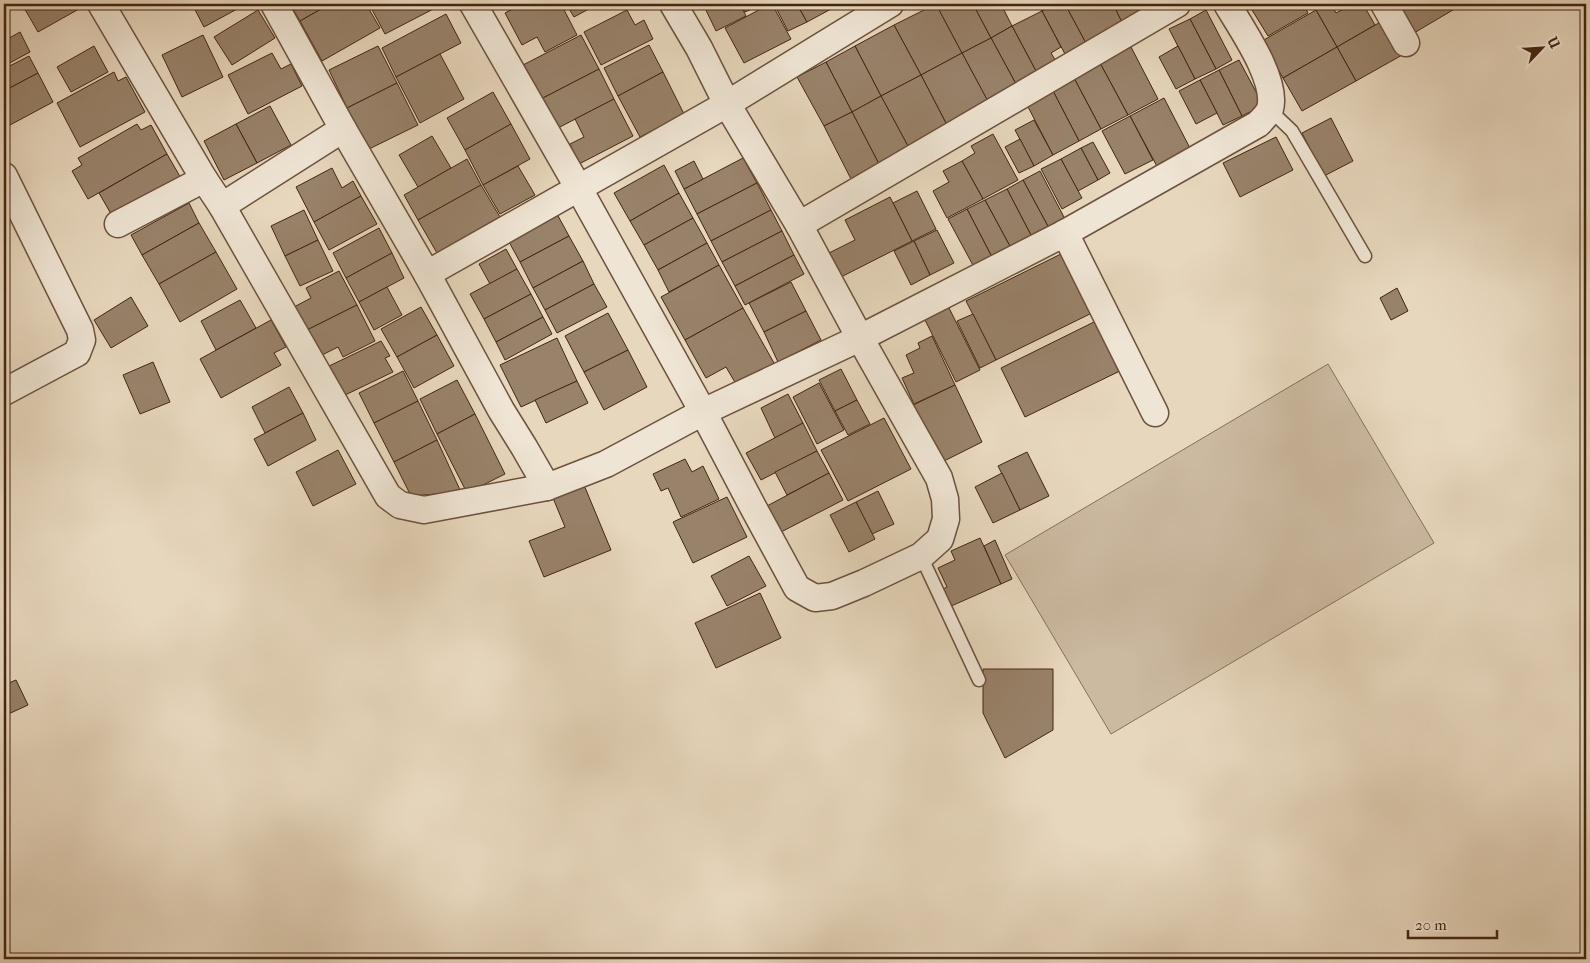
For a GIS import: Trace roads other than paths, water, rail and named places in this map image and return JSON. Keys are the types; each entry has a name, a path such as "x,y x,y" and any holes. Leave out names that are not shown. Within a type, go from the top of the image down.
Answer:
{"street":[{"path":"101,4 204,179 222,206 388,496 400,506 424,510 547,488 606,464 704,412 860,338 1065,233 1258,124 1270,110 1271,95 1267,77 1251,44 1227,4"},
{"path":"274,4 343,129 427,274 500,410 524,446 547,488"},
{"path":"473,4 704,412 797,588 815,598 832,596 921,556 940,539 946,519 945,499 939,478 799,225 727,104 699,48 673,4"},
{"path":"427,274 727,104 890,4"},
{"path":"799,225 1177,4"},
{"path":"1384,4 1406,43"},
{"path":"222,206 343,129"},
{"path":"4,176 80,330 82,340 77,353 4,392"},
{"path":"118,224 204,179"},
{"path":"1065,233 1155,413"}],"lane":[{"path":"1270,110 1292,131 1365,256"},
{"path":"921,556 979,680"}]}
